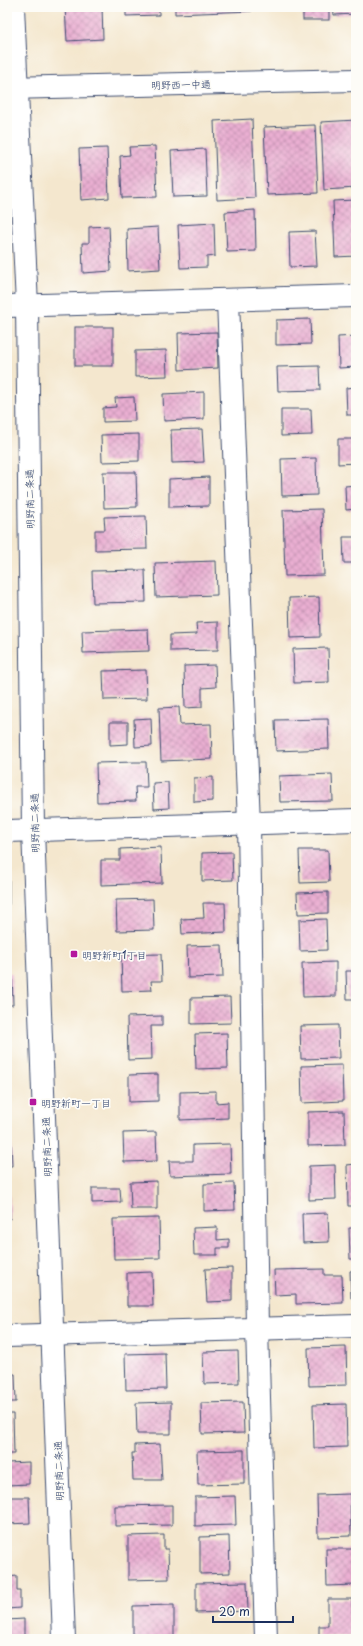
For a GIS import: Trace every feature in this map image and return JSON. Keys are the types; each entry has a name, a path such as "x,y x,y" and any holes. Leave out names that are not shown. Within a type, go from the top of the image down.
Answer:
{"street":[{"name":"明野南二条通","path":"13,7 12,88 17,305 33,830 64,1639"},
{"name":"明野西一中通","path":"12,88 356,80"},
{"path":"17,305 228,301 356,296"},
{"path":"228,301 249,823 257,1328 266,1639"},
{"path":"7,831 356,820"},
{"path":"7,1336 356,1326"}],"building":[{"path":"65,7 102,7 103,39 67,41"},
{"path":"126,7 159,7 159,15 126,16"},
{"path":"175,7 252,7 252,11 175,14"},
{"path":"303,7 329,7 329,20 303,20"},
{"path":"333,7 356,7 356,14 334,15"},
{"path":"252,119 255,198 217,200 214,121"},
{"path":"356,120 356,188 324,190 321,122"},
{"path":"315,125 318,193 267,195 264,127"},
{"path":"155,146 157,197 122,198 120,156 130,155 129,147"},
{"path":"107,148 109,198 81,200 79,149"},
{"path":"205,149 207,196 173,197 171,151"},
{"path":"356,200 356,256 335,257 333,201"},
{"path":"255,210 256,251 227,252 225,212"},
{"path":"214,223 215,256 207,257 207,267 180,268 178,225"},
{"path":"109,226 111,271 83,273 82,243 89,243 89,227"},
{"path":"158,227 160,269 128,271 127,229"},
{"path":"315,231 317,266 290,267 289,232"},
{"path":"310,319 311,344 276,345 276,320"},
{"path":"75,327 113,327 113,366 75,366"},
{"path":"217,332 218,368 179,370 178,333"},
{"path":"356,336 356,367 339,368 338,337"},
{"path":"166,350 167,376 135,377 135,351"},
{"path":"319,366 320,390 278,391 277,367"},
{"path":"356,387 356,415 347,415 346,388"},
{"path":"204,392 204,419 164,421 163,394"},
{"path":"134,397 135,421 103,422 103,408 116,407 115,398"},
{"path":"281,409 311,409 312,435 281,436"},
{"path":"202,429 204,462 172,463 171,430"},
{"path":"139,434 139,461 102,462 101,435"},
{"path":"338,439 356,439 356,463 338,464"},
{"path":"316,458 317,495 282,496 281,459"},
{"path":"103,472 136,472 137,507 104,508"},
{"path":"209,477 209,506 169,507 169,479"},
{"path":"356,485 356,509 346,510 345,486"},
{"path":"322,509 324,575 285,576 283,510"},
{"path":"146,516 147,549 95,550 95,530 105,530 104,517"},
{"path":"343,537 356,537 356,563 344,563"},
{"path":"216,561 217,595 156,597 155,563"},
{"path":"145,570 146,602 93,603 92,571"},
{"path":"319,597 320,637 290,638 289,598"},
{"path":"218,622 218,650 170,651 170,635 197,634 196,623"},
{"path":"148,629 149,651 83,653 82,631"},
{"path":"328,648 329,682 294,683 293,649"},
{"path":"215,665 216,687 202,688 202,707 185,708 184,666"},
{"path":"146,670 147,699 104,700 103,671"},
{"path":"179,707 180,725 211,724 212,759 161,761 159,708"},
{"path":"151,718 152,746 135,747 134,719"},
{"path":"328,719 329,749 276,751 275,720"},
{"path":"110,722 128,722 128,744 110,745"},
{"path":"146,762 147,787 135,787 136,801 97,802 96,763"},
{"path":"332,774 333,801 280,802 279,776"},
{"path":"213,777 213,801 194,802 194,778"},
{"path":"168,782 169,808 154,809 153,783"},
{"path":"161,847 162,883 101,885 101,860 120,860 120,849"},
{"path":"299,850 328,850 329,882 300,883"},
{"path":"232,852 233,880 202,881 202,853"},
{"path":"7,872 9,872 9,904 7,904"},
{"path":"328,892 328,913 298,914 297,893"},
{"path":"153,899 154,930 117,931 116,900"},
{"path":"203,903 225,903 226,932 182,934 181,919 204,918"},
{"path":"326,919 327,950 300,951 299,920"},
{"path":"222,945 223,977 188,978 187,946"},
{"path":"161,954 162,981 151,981 152,990 122,991 121,955"},
{"path":"336,962 336,996 303,997 302,963"},
{"path":"346,971 356,971 356,999 347,999"},
{"path":"7,973 12,973 13,1005 7,1005"},
{"path":"230,997 231,1023 191,1024 191,998"},
{"path":"162,1016 162,1026 151,1026 152,1059 128,1060 127,1017"},
{"path":"338,1025 339,1058 301,1059 300,1026"},
{"path":"227,1033 228,1068 196,1069 195,1034"},
{"path":"342,1065 343,1101 302,1103 301,1066"},
{"path":"158,1074 158,1101 129,1102 129,1075"},
{"path":"216,1091 216,1103 228,1102 228,1118 180,1120 180,1092"},
{"path":"344,1111 345,1145 308,1146 308,1112"},
{"path":"156,1132 157,1161 124,1162 123,1133"},
{"path":"7,1141 11,1141 12,1166 7,1166"},
{"path":"230,1144 231,1174 170,1176 169,1161 193,1161 193,1145"},
{"path":"356,1164 356,1206 348,1206 347,1165"},
{"path":"335,1165 336,1199 309,1200 309,1166"},
{"path":"157,1181 157,1209 131,1209 130,1182"},
{"path":"234,1183 235,1210 204,1211 204,1184"},
{"path":"7,1187 9,1187 10,1219 7,1219"},
{"path":"92,1188 120,1188 121,1202 92,1203"},
{"path":"328,1213 329,1242 303,1243 302,1214"},
{"path":"159,1218 160,1258 114,1259 113,1219"},
{"path":"217,1227 217,1240 229,1239 229,1248 217,1248 217,1255 194,1255 193,1228"},
{"path":"349,1228 356,1228 356,1259 350,1259"},
{"path":"232,1268 232,1301 207,1302 205,1269"},
{"path":"324,1269 324,1275 342,1275 343,1303 296,1304 296,1294 275,1295 274,1270"},
{"path":"356,1270 356,1298 351,1298 350,1271"},
{"path":"152,1272 153,1306 127,1306 127,1273"},
{"path":"346,1347 347,1385 309,1386 308,1348"},
{"path":"238,1351 239,1383 204,1384 203,1352"},
{"path":"165,1353 166,1389 126,1390 125,1354"},
{"path":"7,1374 15,1374 16,1402 7,1402"},
{"path":"171,1402 171,1434 137,1434 136,1403"},
{"path":"243,1402 244,1433 202,1434 201,1403"},
{"path":"346,1404 347,1447 314,1448 313,1405"},
{"path":"7,1414 13,1414 14,1454 7,1454"},
{"path":"160,1444 162,1480 133,1480 132,1453 135,1453 135,1445"},
{"path":"244,1450 244,1484 198,1485 197,1451"},
{"path":"29,1462 29,1484 7,1485 7,1463"},
{"path":"350,1494 351,1536 318,1537 317,1495"},
{"path":"235,1496 236,1525 195,1526 195,1497"},
{"path":"7,1497 29,1497 30,1523 7,1524"},
{"path":"172,1505 172,1525 115,1526 115,1506"},
{"path":"164,1535 164,1549 168,1549 169,1579 128,1580 128,1536"},
{"path":"229,1536 230,1573 200,1574 200,1537"},
{"path":"326,1549 353,1549 354,1585 327,1586"},
{"path":"17,1576 17,1591 20,1591 20,1608 7,1609 7,1577"},
{"path":"247,1582 248,1611 196,1613 196,1583"},
{"path":"328,1599 352,1599 353,1636 319,1637 319,1626 328,1626"},
{"path":"174,1605 174,1639 133,1639 133,1606"},
{"path":"24,1619 24,1639 7,1639 7,1620"}],"place":[{"name":"明野新町1丁目","path":"74,954"},
{"name":"明野新町一丁目","path":"33,1102"}]}
